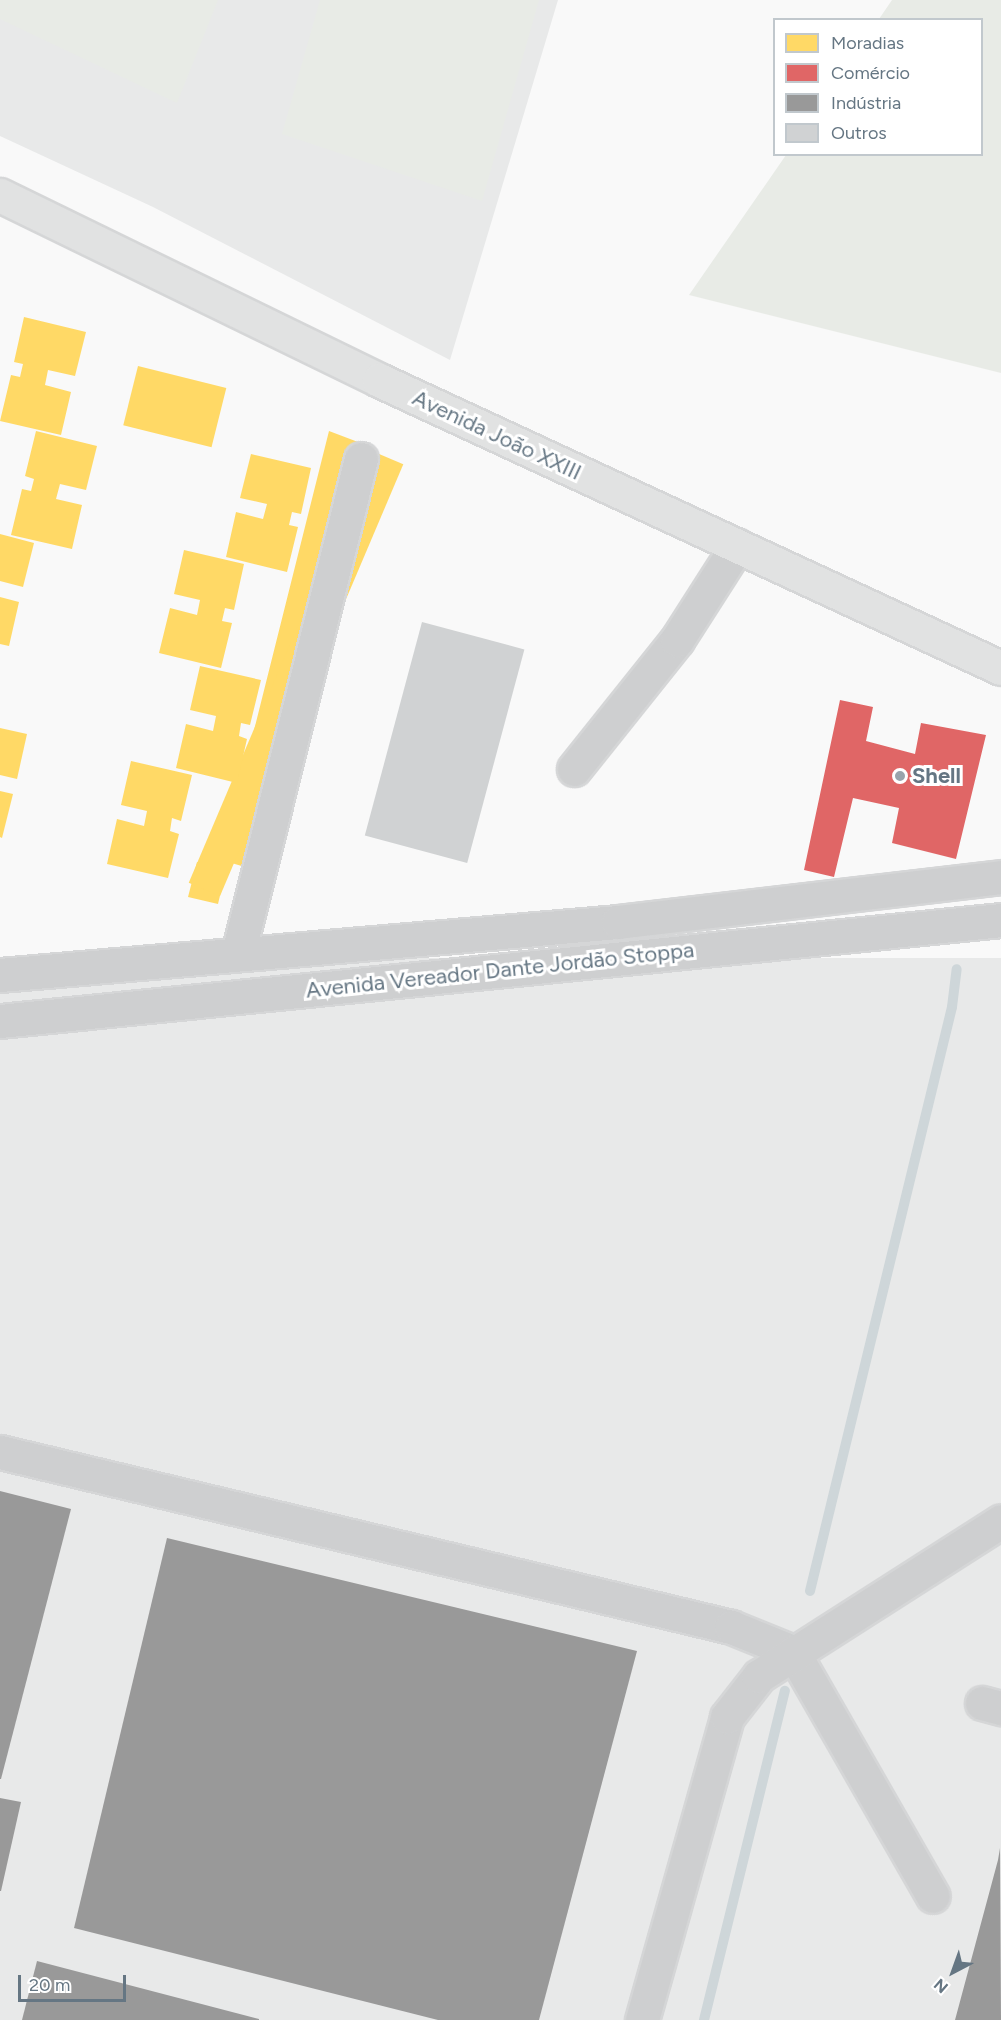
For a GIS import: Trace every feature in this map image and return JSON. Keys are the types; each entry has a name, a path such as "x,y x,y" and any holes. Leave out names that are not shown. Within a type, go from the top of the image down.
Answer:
{"main road":[{"name":"Avenida João XXIII","path":"0,195 737,546 1000,668"}],"street":[{"path":"238,954 361,459"},
{"path":"574,769 677,640 737,546"},
{"name":"Avenida Vereador Dante Jordão Stoppa","path":"0,975 618,922 1001,877"},
{"name":"Avenida Vereador Dante Jordão Stoppa","path":"0,1021 1001,920"},
{"path":"0,1452 731,1628 793,1652 933,1896"},
{"path":"642,2020 727,1717 759,1676 793,1652 1001,1521"}],"shaded area":[{"path":"0,0 558,0 450,360 153,207 0,136"},
{"path":"0,0 218,0 177,103 0,19"},
{"path":"320,0 539,0 482,201 282,134"},
{"path":"892,0 1001,0 1001,373 689,295 785,156 983,156 983,18 880,18"},
{"path":"0,958 1001,958 1001,2020 0,2020"}],"building: Moradias":[{"path":"24,317 86,332 75,376 48,370 45,385 71,392 61,435 0,421 11,375 20,377 23,364 14,362"},
{"path":"138,366 226,388 212,447 123,425"},
{"path":"36,431 97,446 86,490 60,484 56,499 82,505 72,549 11,535 22,489 31,491 34,479 25,476"},
{"path":"329,431 358,442 252,869 228,862 218,904 188,897 197,862 220,866"},
{"path":"372,451 403,464 220,896 189,883"},
{"path":"251,454 311,468 301,514 292,512 289,525 298,527 287,572 226,557 236,512 263,519 267,504 240,498"},
{"path":"0,534 34,543 23,587 0,581"},
{"path":"184,550 244,564 234,610 225,608 222,621 232,623 221,668 159,653 170,608 197,615 200,600 174,594"},
{"path":"0,597 19,602 9,646 0,644"},
{"path":"200,666 261,680 250,725 241,723 239,736 247,739 237,783 176,768 186,724 213,731 216,716 190,710"},
{"path":"0,728 27,734 17,779 0,775"},
{"path":"131,761 192,775 181,821 172,818 170,831 179,834 168,878 107,864 117,819 144,826 147,811 121,805"},
{"path":"0,791 13,794 2,838 0,837"}],"building: Comércio":[{"name":"Shell","path":"840,700 873,707 866,741 915,754 921,723 986,735 956,859 892,843 899,808 853,798 834,877 804,870"}],"building: Indústria":[{"path":"0,1491 71,1509 1,1779 0,1779"},
{"path":"167,1538 637,1651 539,2020 438,2020 74,1928"},
{"path":"0,1798 21,1802 1,1891 0,1891"},
{"path":"1000,1848 1001,2020 955,2020 998,1860"},
{"path":"37,1961 259,2019 259,2020 22,2020"}],"building: Outros":[{"path":"422,622 524,649 467,863 365,835"}],"waterway":[{"path":"810,1591 952,1007 957,969"},
{"path":"704,2020 785,1691"}],"place":[{"name":"Shell","path":"900,776"}]}
